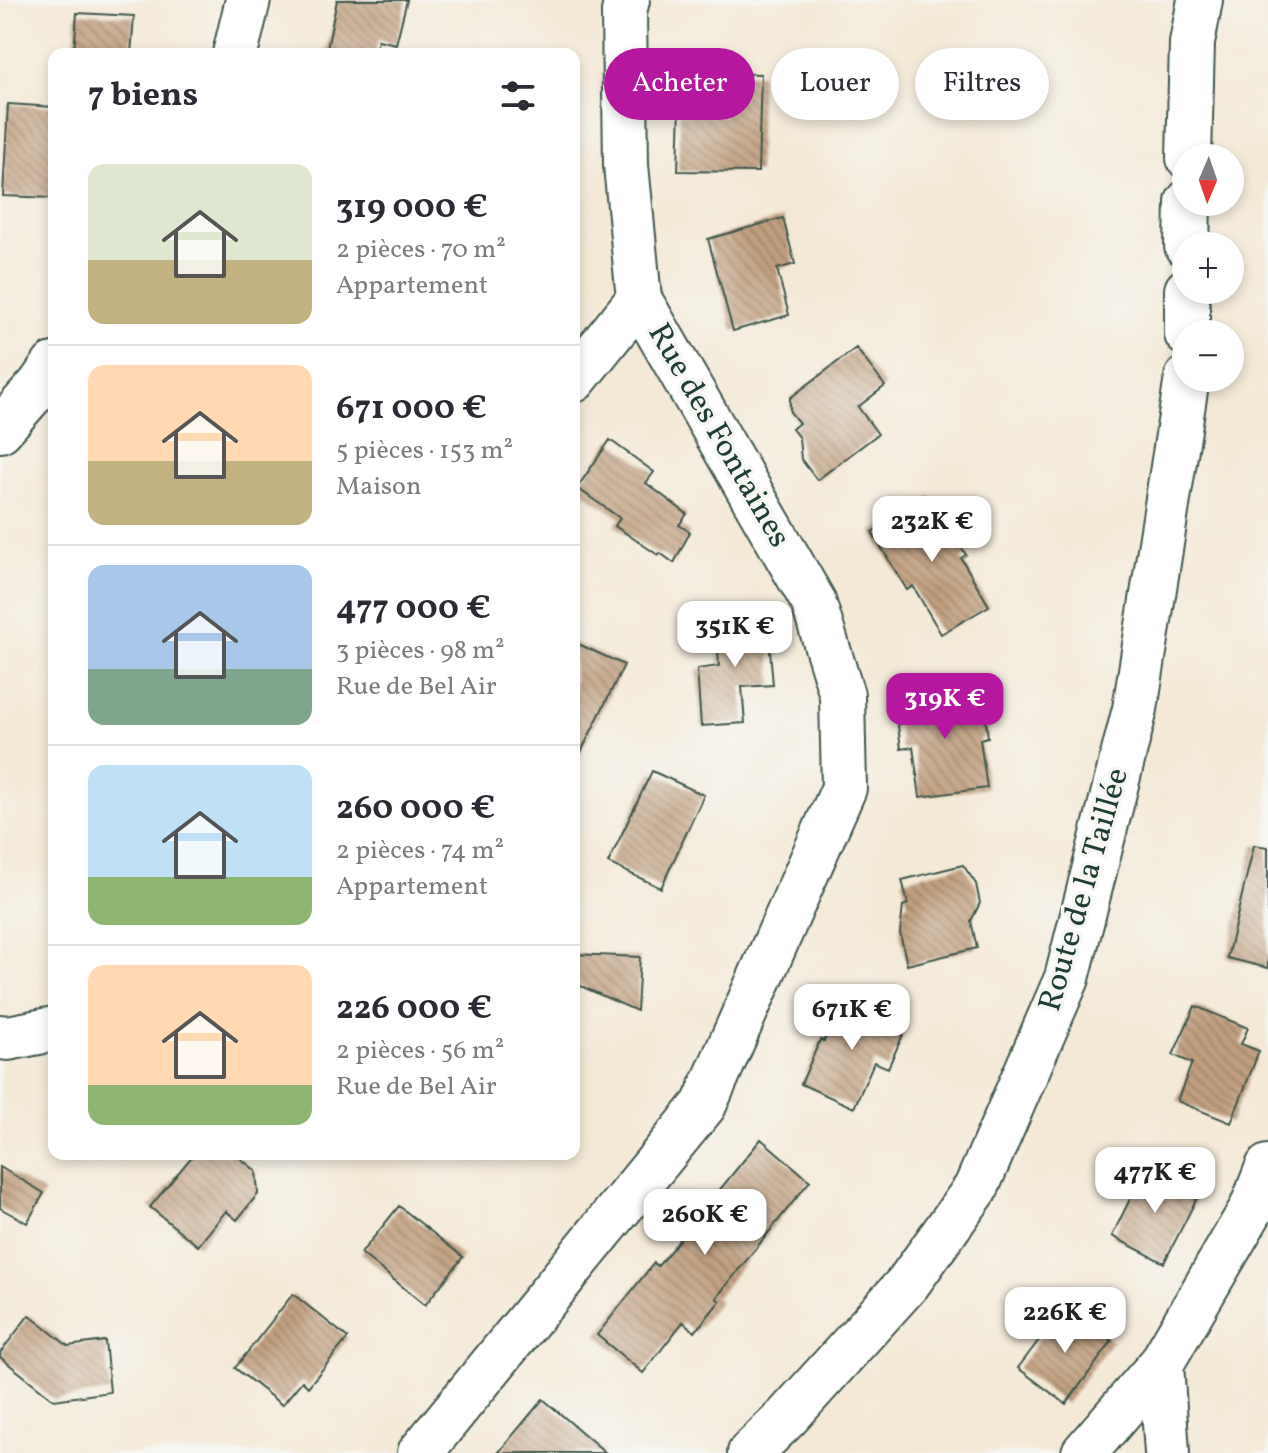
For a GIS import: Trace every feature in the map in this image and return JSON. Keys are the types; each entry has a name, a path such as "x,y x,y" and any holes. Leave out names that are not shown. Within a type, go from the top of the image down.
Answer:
{"street":[{"path":"236,48 248,0"},
{"name":"Rue des Fontaines","path":"420,1453 704,1105 844,788 842,695 813,601 639,299 626,165 624,12 627,0"},
{"path":"1189,144 1192,43 1200,0"},
{"path":"580,373 639,299"},
{"path":"0,430 48,374"},
{"name":"Route de la Taillée","path":"750,1453 787,1417 908,1283 976,1188 1067,978 1135,709 1185,392"},
{"path":"0,1037 48,1030"},
{"path":"1084,1453 1161,1364 1252,1208 1268,1167"},
{"path":"1161,1364 1167,1453"}],"building":[{"path":"337,0 407,0 396,44 378,40 376,48 327,48"},
{"path":"77,13 134,16 131,48 74,48"},
{"path":"755,74 761,74 758,172 678,171 680,120 755,120"},
{"path":"8,104 48,107 48,198 3,196"},
{"path":"783,218 795,264 777,269 789,315 733,331 708,239"},
{"path":"856,348 885,386 858,407 878,434 817,480 801,459 799,438 792,429 799,423 790,412 790,398"},
{"path":"610,440 654,472 646,483 687,514 679,525 690,532 674,563 615,526 620,518 580,490 580,484"},
{"path":"931,496 966,555 961,558 989,606 941,634 913,586 907,590 872,532"},
{"path":"767,615 773,685 742,687 745,723 701,726 697,669 719,666 716,619"},
{"path":"580,645 624,665 580,754"},
{"path":"982,690 988,737 980,739 987,788 920,797 913,747 901,749 895,702"},
{"path":"652,771 704,795 661,888 608,863"},
{"path":"1254,845 1268,847 1268,968 1227,958"},
{"path":"963,865 976,884 980,903 971,921 977,948 907,965 900,933 903,906 908,904 902,880"},
{"path":"580,954 640,957 637,1011 580,986"},
{"path":"842,999 907,1026 888,1068 874,1062 854,1108 801,1084"},
{"path":"1195,1006 1248,1028 1241,1044 1259,1051 1231,1123 1177,1101 1192,1063 1173,1055"},
{"path":"761,1139 810,1181 716,1298 720,1301 695,1332 683,1322 643,1373 597,1335 654,1263 658,1266"},
{"path":"189,1160 242,1160 256,1171 258,1194 237,1220 226,1211 198,1246 150,1207"},
{"path":"0,1167 44,1193 27,1223 0,1208"},
{"path":"1145,1168 1199,1194 1164,1263 1112,1236"},
{"path":"399,1206 463,1257 425,1305 361,1253"},
{"path":"293,1294 348,1338 308,1387 302,1381 282,1405 235,1368"},
{"path":"1063,1308 1112,1341 1066,1404 1018,1368"},
{"path":"29,1315 68,1346 105,1341 110,1392 54,1400 0,1357"},
{"path":"543,1399 606,1453 498,1453"}]}
